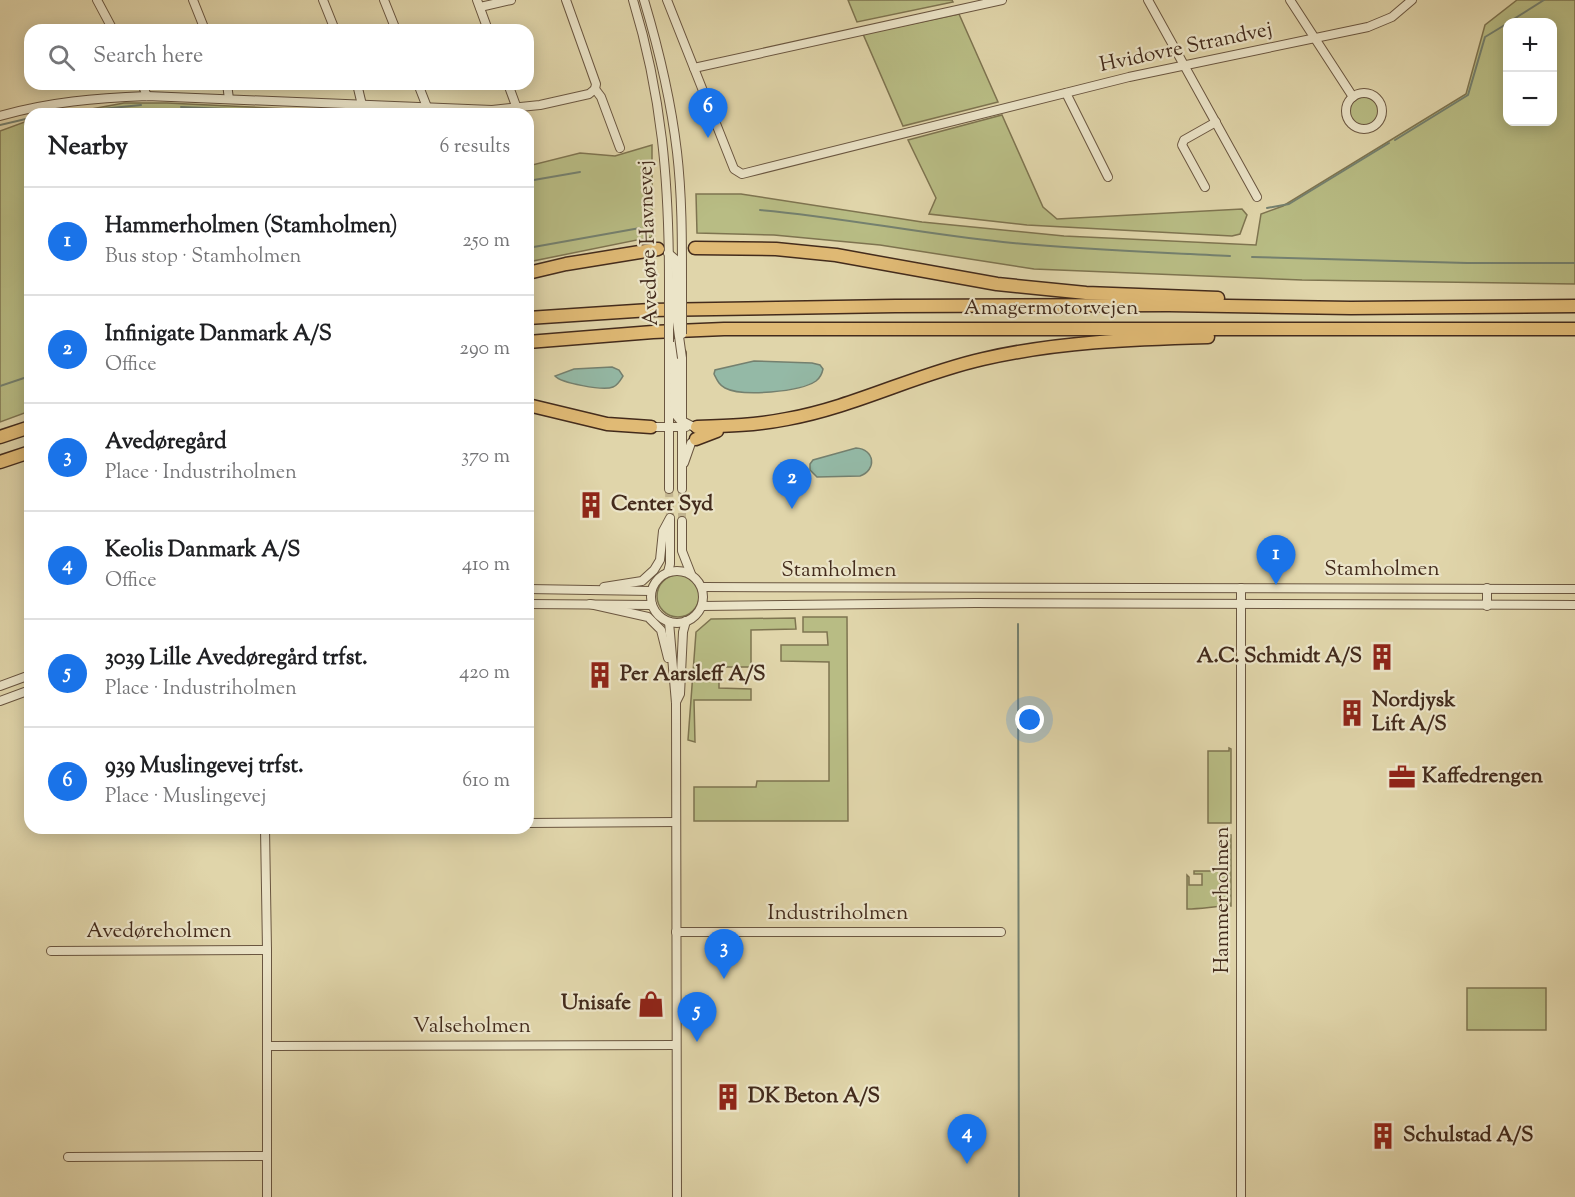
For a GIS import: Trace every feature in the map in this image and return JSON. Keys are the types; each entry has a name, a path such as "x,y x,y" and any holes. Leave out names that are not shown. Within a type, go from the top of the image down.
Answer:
{"highway":[{"path":"695,248 776,249 836,255 997,284 1086,293 1253,300 1351,308"},
{"path":"534,272 566,264 665,250"},
{"name":"Amagermotorvejen","path":"534,318 641,310 895,306 1169,305 1351,308 1575,306"},
{"name":"Amagermotorvejen","path":"534,341 641,332 724,329 1575,329"},
{"path":"696,431 788,419 848,403 972,362 1060,344 1353,330"},
{"path":"534,406 608,424 651,427"},
{"path":"6,435 24,429"},
{"path":"0,462 24,456"}],"street":[{"path":"97,0 110,24"},
{"path":"193,0 203,24"},
{"path":"323,0 333,24"},
{"path":"384,0 394,24"},
{"path":"486,24 478,4 511,0"},
{"path":"567,0 596,84 595,89 601,98 620,148"},
{"name":"Avedøre Havnevej","path":"633,0 650,61 660,115 667,178 665,250 676,281 676,358 682,424 682,489"},
{"name":"Avedøre Havnevej","path":"644,0 662,67 677,152 682,206 682,248 669,333 676,358 669,427 669,489"},
{"path":"668,0 694,68 1002,0"},
{"path":"1148,0 1257,197"},
{"path":"1290,0 1353,97"},
{"name":"Hvidovre Strandvej","path":"694,68 734,169 742,174 1066,93 1379,24 1392,17 1412,0"},
{"path":"531,108 589,94 595,89"},
{"path":"144,90 147,96"},
{"path":"228,90 229,99"},
{"path":"358,90 362,105"},
{"path":"420,90 427,107"},
{"path":"510,90 517,108"},
{"path":"1066,93 1108,177"},
{"path":"1364,93 1378,99 1383,110 1380,121 1376,125 1365,130 1354,127 1350,123 1347,118 1347,106 1353,97 1364,93"},
{"path":"36,108 103,98 147,96 449,108"},
{"path":"0,116 24,111"},
{"path":"1205,188 1182,145 1184,140 1216,122"},
{"path":"665,250 695,248"},
{"path":"651,427 682,424 696,431 682,467"},
{"path":"593,589 642,581 654,570 660,560 663,531 670,518 668,572"},
{"path":"682,521 682,551 691,574 702,587 702,606 694,617 686,621 669,622 657,613 652,604 651,591 656,581 668,572 682,571 691,574"},
{"name":"Stamholmen","path":"702,587 1575,588"},
{"path":"976,588 976,603"},
{"path":"1241,588 1241,604"},
{"path":"1487,588 1487,606"},
{"path":"534,589 651,591"},
{"name":"Stamholmen","path":"702,606 976,603 1575,605"},
{"path":"534,604 652,604"},
{"path":"590,604 648,617 661,630 668,653 675,699"},
{"name":"Hammerholmen","path":"1241,604 1241,1197"},
{"path":"675,699 680,694 683,632 686,621"},
{"path":"669,622 675,699 677,1197"},
{"path":"0,686 24,677"},
{"path":"0,701 24,692"},
{"path":"534,823 676,822"},
{"path":"265,834 267,1197"},
{"name":"Industriholmen","path":"676,932 1001,932"},
{"name":"Avedøreholmen","path":"51,951 267,950"},
{"name":"Valseholmen","path":"267,1046 676,1045"},
{"path":"68,1157 267,1156"}],"green space":[{"path":"848,0 952,0 953,2 857,22"},
{"path":"1517,0 1575,0 1575,284 1302,280 1034,269 880,245 774,235 697,233 696,194 741,194 922,222 1064,236 1256,245 1261,214 1283,206 1466,94 1485,25"},
{"path":"959,14 998,102 903,126 863,34"},
{"path":"1364,97 1375,101 1379,112 1375,123 1364,127 1353,123 1349,112 1353,101"},
{"path":"124,103 167,103 269,108 97,108"},
{"path":"1002,115 1043,207 1057,219 1242,209 1247,215 1240,234 1232,236 1027,225 929,214 936,198 908,140"},
{"path":"24,122 24,413 0,422 0,131"},
{"path":"652,145 652,237 534,261 534,164 580,153 615,156"},
{"path":"678,575 686,576 693,581 698,588 698,604 693,611 686,616 678,617 670,616 663,611 658,604 657,596 658,588 663,581 670,576"},
{"path":"803,617 847,617 848,821 694,821 694,787 756,787 757,781 829,781 829,662 781,661 781,645 828,645 827,632 803,632"},
{"path":"795,618 796,629 751,630 751,667 719,667 719,688 751,689 751,700 694,700 695,742 688,740 696,632 711,619"},
{"path":"1229,748 1231,749 1231,823 1208,823 1208,751 1229,751"},
{"path":"1224,834 1231,835 1231,906 1187,909 1187,875 1189,885 1202,885 1202,874 1194,874 1194,871 1227,871 1227,839 1223,839"},
{"path":"1467,988 1546,988 1546,1030 1467,1030"}],"shaded area":[{"path":"754,361 812,363 820,365 823,369 819,379 808,385 757,393 725,388 714,374 715,370"},
{"path":"612,367 619,370 623,376 619,383 608,388 573,384 555,376 574,369"},
{"path":"856,448 867,452 872,460 869,469 860,476 817,477 810,470 813,460"}],"waterway":[{"path":"1515,18 1544,0"},
{"path":"1395,140 1468,95 1485,37 1503,26"},
{"path":"112,108 141,105"},
{"path":"181,107 204,108"},
{"path":"0,125 24,119"},
{"path":"1267,208 1289,204 1389,143"},
{"path":"534,180 580,172"},
{"path":"760,210 1003,242 1230,256"},
{"path":"534,247 640,228"},
{"path":"1252,257 1467,263 1575,263"},
{"path":"0,386 24,378"},
{"path":"1018,624 1019,1197"}],"tunnel":[{"path":"669,489 670,518"},
{"path":"682,489 682,521"}],"place":[{"name":"939 Muslingevej trfst.","path":"708,138"},
{"name":"Center Syd","path":"591,505"},
{"name":"Infinigate Danmark A/S","path":"792,509"},
{"name":"Hammerholmen (Stamholmen)","path":"1276,585"},
{"name":"A.C. Schmidt A/S","path":"1382,657"},
{"name":"Per Aarsleff A/S","path":"600,675"},
{"name":"Nordjysk Lift A/S","path":"1352,713"},
{"name":"Kaffedrengen","path":"1402,777"},
{"name":"Avedøregård","path":"724,979"},
{"name":"Unisafe","path":"651,1004"},
{"name":"3039 Lille Avedøregård trfst.","path":"697,1042"},
{"name":"DK Beton A/S","path":"728,1097"},
{"name":"Schulstad A/S","path":"1383,1136"},
{"name":"Keolis Danmark A/S","path":"967,1164"}]}
